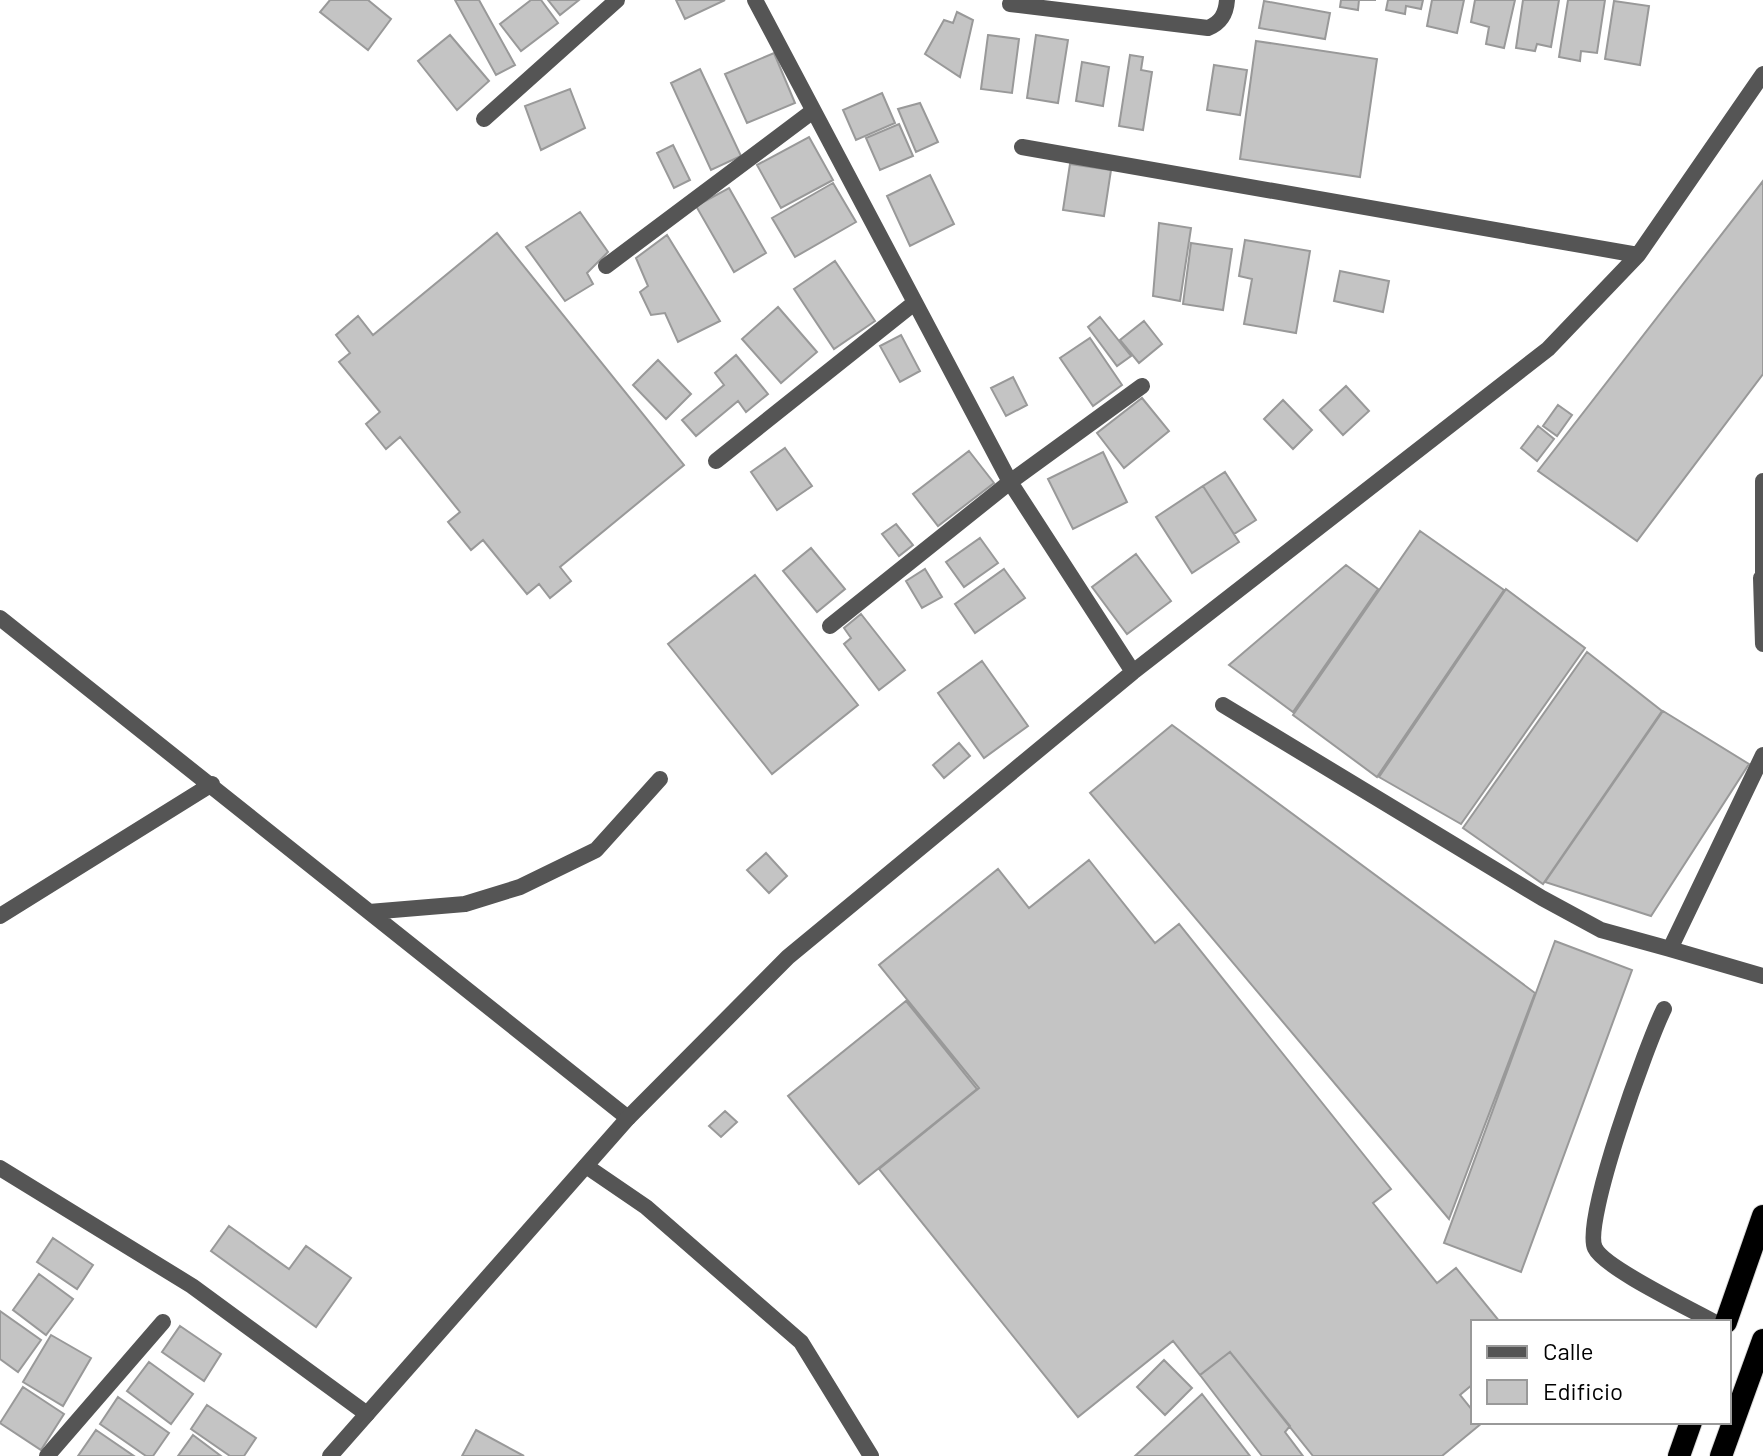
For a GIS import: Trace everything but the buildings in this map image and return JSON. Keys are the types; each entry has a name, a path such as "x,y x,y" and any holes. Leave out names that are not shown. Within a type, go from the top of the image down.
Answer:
{"highway":[{"path":"1727,1320 1763,1216"},
{"path":"1721,1456 1763,1340"},
{"path":"1679,1456 1690,1424"}],"street":[{"path":"484,119 617,0"},
{"path":"755,0 913,304 1010,482 1133,672"},
{"path":"1010,4 1208,28 1217,25 1226,11 1227,0"},
{"path":"330,1456 628,1118 788,957 1133,672 1548,349 1638,255 1763,74"},
{"path":"606,266 813,111"},
{"path":"1022,147 1638,255"},
{"path":"716,461 913,304"},
{"path":"830,626 1010,482 1142,386"},
{"path":"1763,481 1763,644"},
{"path":"0,618 628,1118"},
{"path":"1223,705 1542,898 1601,930 1763,976"},
{"path":"1670,949 1763,755"},
{"path":"369,912 465,904 520,887 596,850 660,779"},
{"path":"0,916 212,784"},
{"path":"1664,1009 1648,1040 1613,1150 1593,1232 1595,1248 1611,1265 1710,1320"},
{"path":"586,1166 646,1207 801,1342 871,1456"},
{"path":"0,1168 192,1286 367,1414"},
{"path":"47,1456 163,1322"}]}
